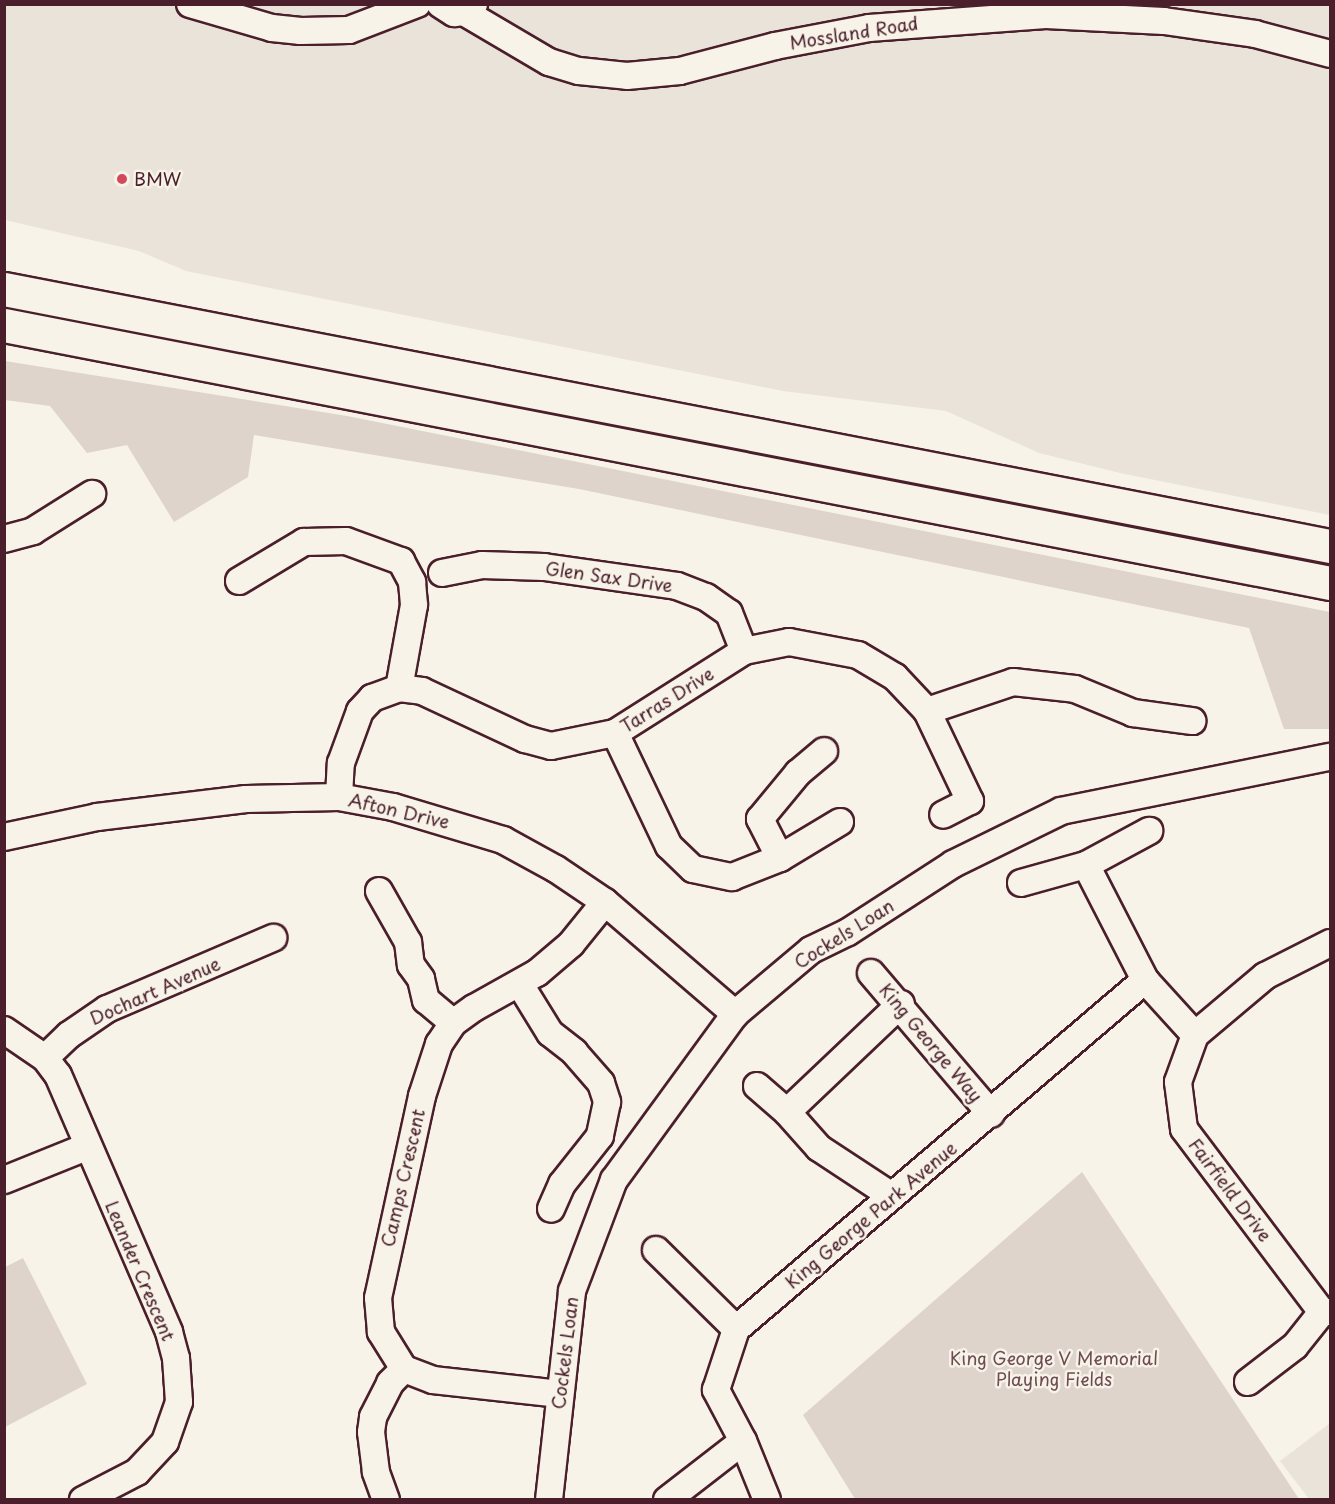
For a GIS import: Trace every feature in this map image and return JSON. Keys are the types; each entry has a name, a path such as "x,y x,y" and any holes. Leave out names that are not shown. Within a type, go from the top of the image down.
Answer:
{"highway":[{"path":"4,267 978,476"},
{"path":"4,289 1330,546"},
{"path":"4,325 187,363 437,406 1330,583"},
{"path":"4,338 187,363"}],"street":[{"path":"189,4 272,27 301,31 349,30 417,4"},
{"name":"Mossland Road","path":"440,4 454,13 469,8 496,34 549,62 579,71 627,76 680,71 775,46 869,16 1125,17 1255,34 1330,54"},
{"path":"4,539 33,531 92,494"},
{"path":"239,581 304,542 346,541 401,561 412,582 414,605 399,688 372,698 360,711 341,763 339,797"},
{"name":"Glen Sax Drive","path":"442,573 482,565 544,567 677,586 706,597 729,613 744,651"},
{"name":"Tarras Drive","path":"399,688 422,691 525,739 551,746 615,734 744,651 789,642 858,655 895,677 927,711 970,801 943,815"},
{"path":"927,711 1014,682 1075,689 1133,713 1192,721"},
{"path":"615,734 669,846 693,868 732,877 780,858 840,822"},
{"path":"780,858 760,819 798,773 824,751"},
{"name":"Cockels Loan","path":"549,1500 572,1291 614,1180 735,1014 811,950 848,933 953,864 1061,811 1330,757"},
{"name":"Afton Drive","path":"4,837 97,817 246,799 339,797 431,816 502,840 556,869 605,902 735,1014"},
{"path":"1022,883 1086,865 1149,831"},
{"path":"1086,865 1145,980 1195,1035 1265,976 1330,943"},
{"path":"379,891 408,942 411,965 421,979 426,1000 453,1023"},
{"name":"Camps Crescent","path":"404,1369 381,1332 378,1298 427,1076 439,1044 453,1023 474,1008 521,986 571,944 605,902"},
{"name":"Dochart Avenue","path":"45,1058 69,1035 107,1009 273,938"},
{"name":"King George Way","path":"871,973 901,1004 991,1114"},
{"name":"King George Park Avenue","path":"736,1329 991,1114 1145,980"},
{"path":"521,986 550,1033 574,1052 601,1083 608,1102 600,1136 562,1184 551,1209"},
{"path":"787,1112 901,1004"},
{"name":"Leander Crescent","path":"4,1030 45,1058 58,1075 86,1147 169,1332 180,1383 173,1422 165,1442 151,1460 121,1483 83,1500"},
{"name":"Fairfield Drive","path":"1195,1035 1178,1082 1184,1129 1326,1312"},
{"path":"757,1086 787,1112 819,1148 892,1196"},
{"path":"4,1180 86,1147"},
{"path":"656,1250 736,1329 716,1390 743,1441 767,1500"},
{"path":"1248,1382 1295,1346 1326,1312"},
{"path":"386,1500 375,1472 371,1432 373,1418 390,1383 404,1369 434,1380 560,1394"},
{"path":"667,1500 743,1441"}],"shaded area":[{"path":"5,5 1330,5 1330,515 1120,473 1039,453 946,411 783,391 186,271 139,251 5,220"},
{"path":"1330,1423 1330,1499 1309,1499 1280,1461"}],"green space":[{"path":"5,361 347,416 1330,612 1330,729 1284,729 1249,628 579,489 254,435 248,477 174,522 127,445 87,453 50,406 5,400"},
{"name":"King George V Memorial Playing Fields","path":"1082,1172 1299,1499 855,1499 803,1415"},
{"path":"23,1258 87,1384 5,1427 5,1267"}],"place":[{"name":"BMW","path":"122,179"}]}
